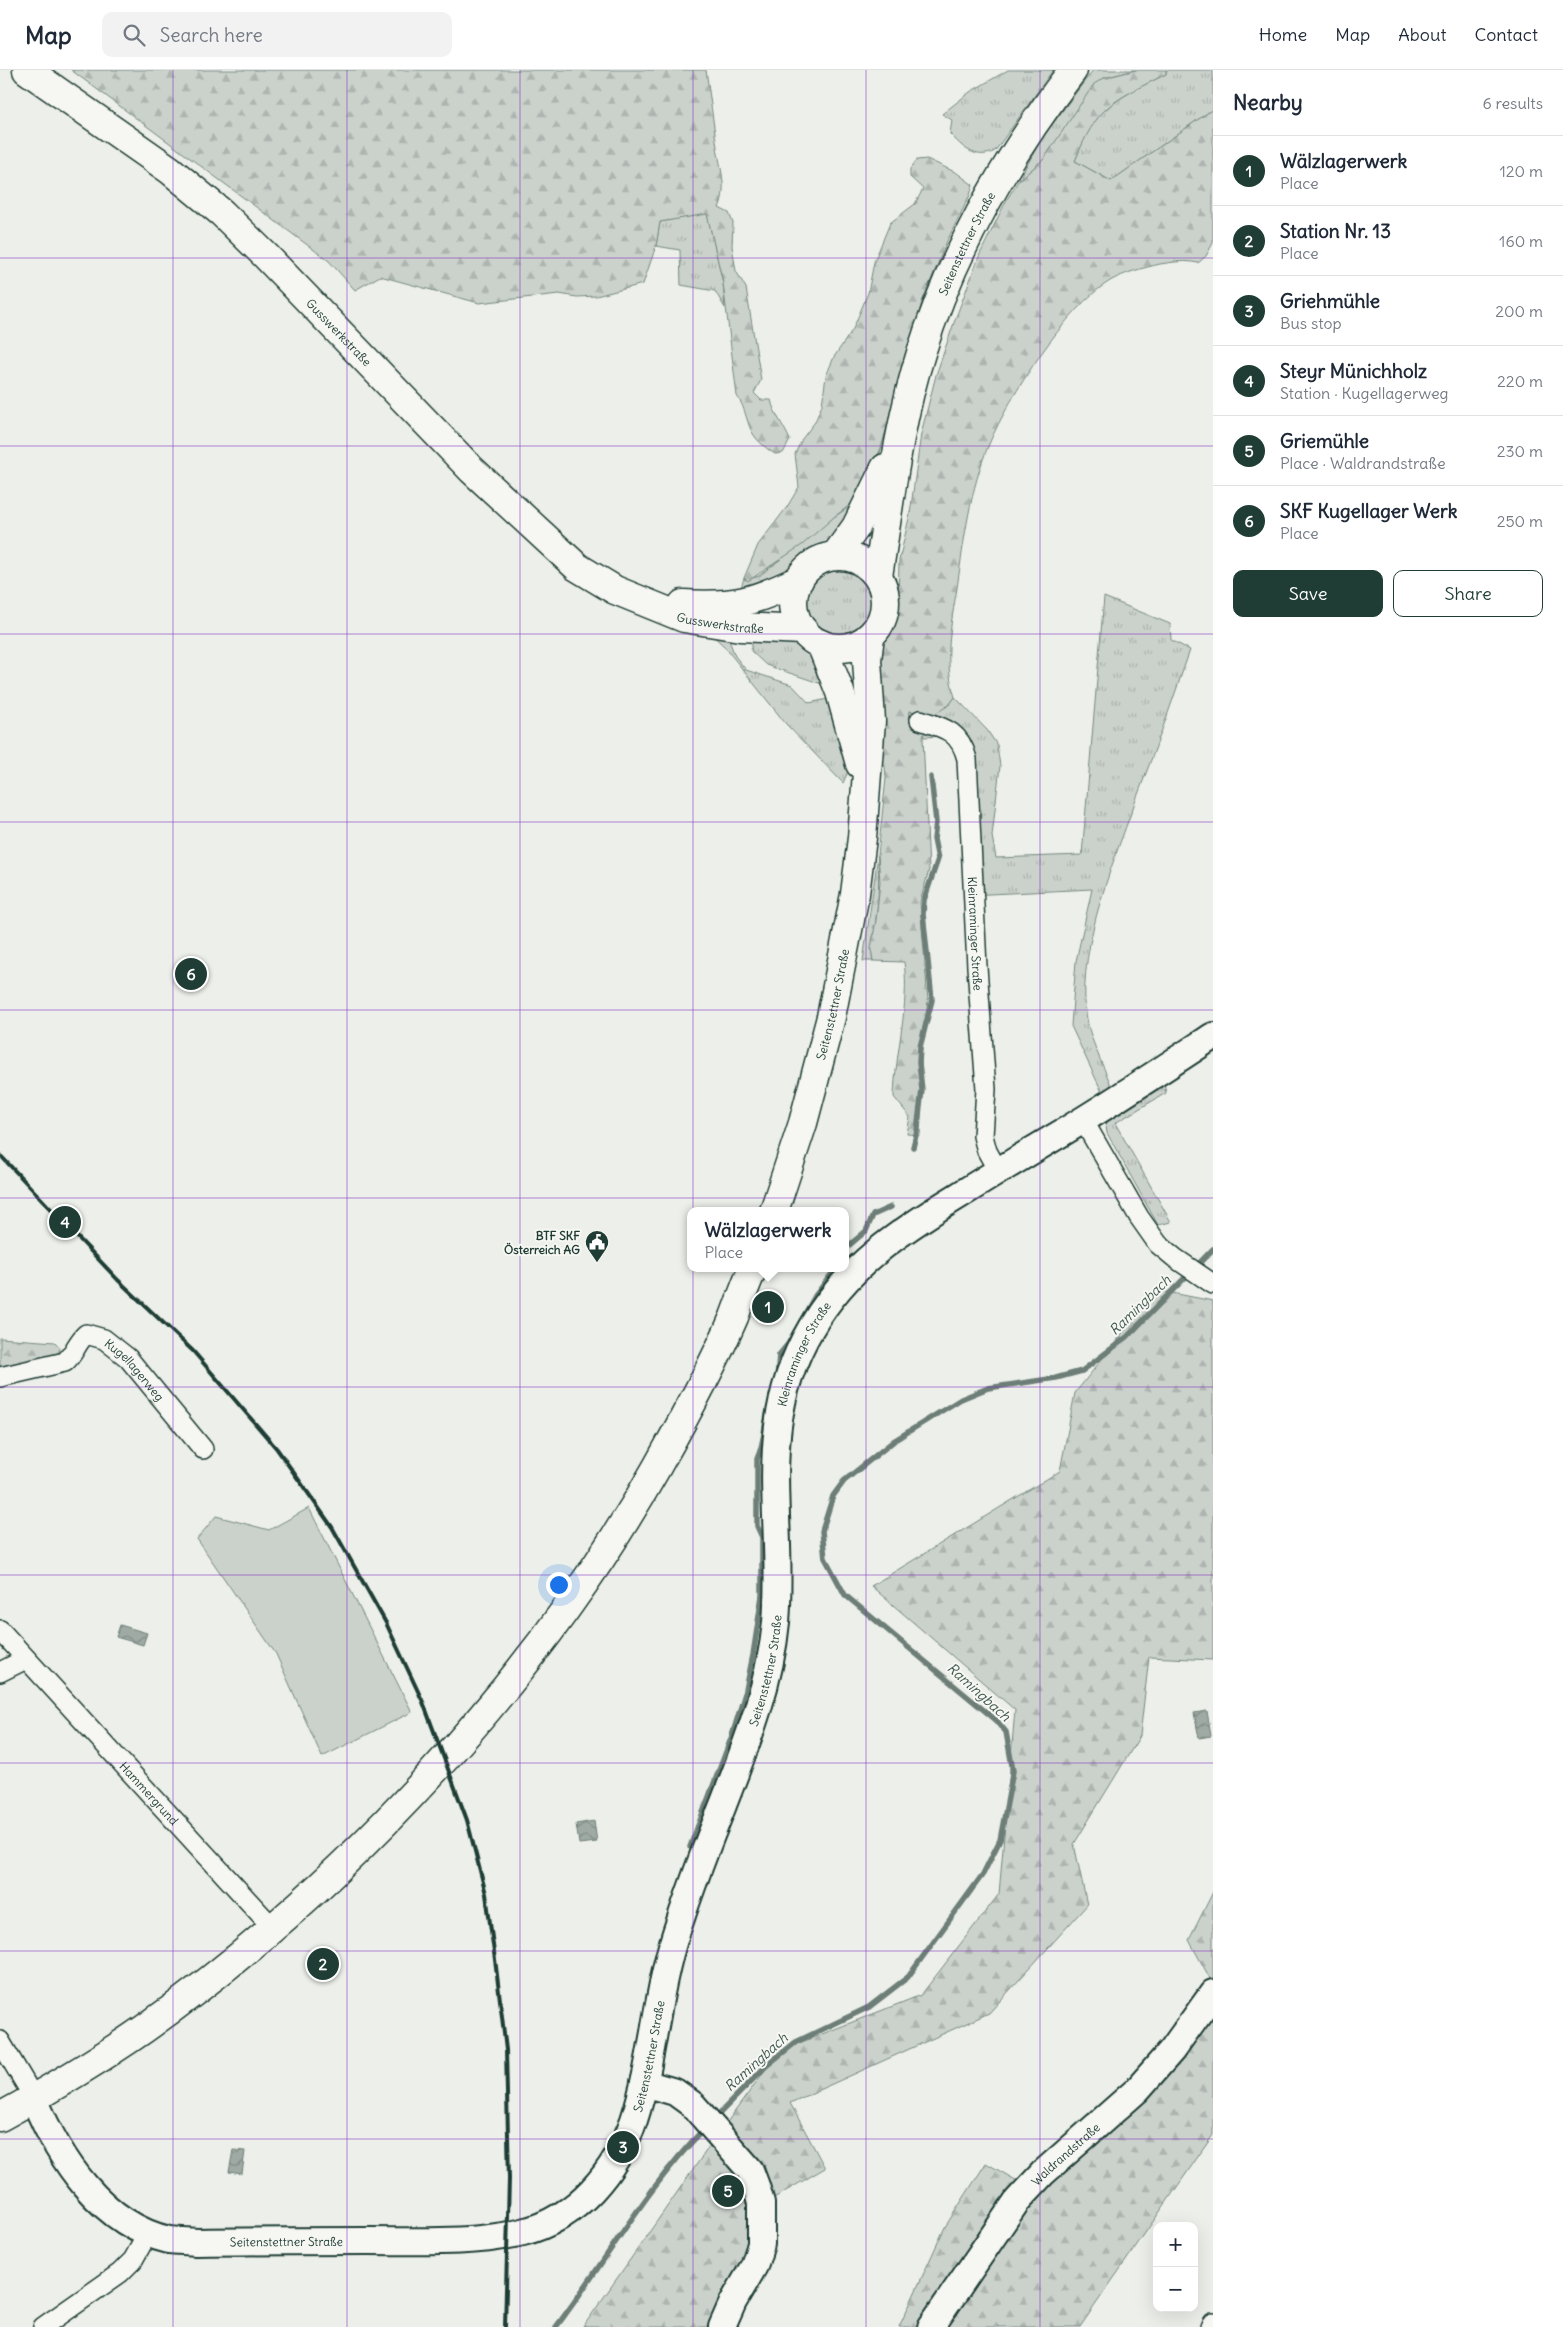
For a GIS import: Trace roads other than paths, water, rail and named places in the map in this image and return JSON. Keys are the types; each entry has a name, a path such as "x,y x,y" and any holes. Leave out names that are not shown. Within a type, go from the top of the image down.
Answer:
{"main road":[{"name":"Gusswerkstraße","path":"27,70 170,170 222,213 266,256 472,470 545,540 577,567 597,580 664,611 701,622 812,637"},
{"name":"Seitenstettner Straße","path":"878,576 900,434 921,353 940,300 960,253 1000,178 1050,101 1073,70"},
{"name":"Seitenstettner Straße","path":"836,556 868,506 900,434"},
{"path":"836,556 852,557 867,564 878,576 884,591 885,608 880,623 870,636 855,645 838,648 812,637 795,614 793,597 799,580 808,568 821,560 836,556"},
{"name":"Gusswerkstraße","path":"641,601 704,605 736,604 766,595 799,580"},
{"name":"Seitenstettner Straße","path":"775,1207 803,1123 831,1017 855,894 866,792 871,721 867,660 870,636"},
{"name":"Seitenstettner Straße","path":"812,637 840,692 853,733 866,792"},
{"name":"Kleinraminger Straße","path":"774,1472 778,1419 786,1386 802,1343 830,1299 857,1268 895,1236 1083,1120 1213,1036"},
{"path":"0,2117 34,2098 142,2030 213,1977 273,1928 390,1816 457,1744 534,1652 614,1538 656,1468 694,1397 733,1318 751,1272"},
{"name":"Seitenstettner Straße","path":"34,2098 57,2145 90,2191 110,2210 148,2233 170,2240 206,2242 438,2240 524,2232 579,2204 596,2186 622,2147 634,2121 644,2083 658,2006 674,1940 691,1887 749,1738 772,1656 778,1584 774,1472"},
{"name":"Waldrandstraße","path":"931,2327 1017,2201 1043,2173 1137,2090 1172,2050 1213,1993"},
{"path":"644,2083 675,2092 693,2104 750,2170 761,2203 761,2244 754,2266 733,2302 722,2327"}],"street":[{"name":"Kleinraminger Straße","path":"920,720 946,728 958,737 964,746 967,759 977,967 986,1089 983,1136 987,1151 998,1171"},
{"path":"1083,1120 1141,1222 1158,1244 1174,1258 1213,1284"},
{"name":"Kugellagerweg","path":"0,1377 65,1362 72,1355 78,1342 86,1334 104,1339 128,1358 202,1449"},
{"name":"Hammergrund","path":"0,1630 273,1928"},
{"path":"0,1672 26,1659"},
{"path":"0,2042 34,2098"},
{"path":"43,2327 120,2273 133,2260 148,2233"},
{"path":"1211,2327 1213,2323"}],"water":[{"path":"120,1625 147,1633 143,1645 116,1637"},
{"path":"1207,1711 1211,1736 1199,1738 1194,1713"},
{"path":"594,1821 597,1842 579,1844 576,1824"},
{"path":"233,2150 245,2151 242,2174 229,2172"}],"waterway":[{"path":"913,1147 922,1090 919,1063 920,1047 932,1000 923,914 924,900 938,859 934,839 936,822 931,777"},
{"path":"849,1245 866,1231 873,1215 891,1207"},
{"name":"Ramingbach","path":"714,2119 766,2066 796,2042 869,2007 908,1977 983,1874 1000,1840 1013,1771 1006,1732 997,1721 845,1595 825,1558 822,1531 833,1496 844,1481 895,1440 961,1399 988,1388 1056,1378 1082,1371 1127,1337 1213,1249"},
{"path":"777,1378 779,1355 788,1344 815,1296 831,1275"},
{"path":"690,1847 732,1736 746,1690 753,1655 762,1596 762,1537 757,1526 757,1459 762,1446 769,1406"},
{"name":"Ramingbach","path":"556,2327 645,2200 704,2129"}],"railway":[{"path":"0,1155 118,1280 193,1351 277,1449 332,1527 386,1623 423,1702 467,1820 486,1894 496,1967 506,2050 509,2179 505,2327"}],"place":[{"name":"SKF Kugellager Werk","path":"191,974"},
{"name":"Steyr Münichholz","path":"65,1222"},
{"name":"BTF SKF Österreich AG","path":"597,1263"},
{"name":"Wälzlagerwerk","path":"768,1307"},
{"name":"Station Nr. 13","path":"323,1964"},
{"name":"Griehmühle","path":"623,2147"},
{"name":"Griemühle","path":"728,2191"}]}
